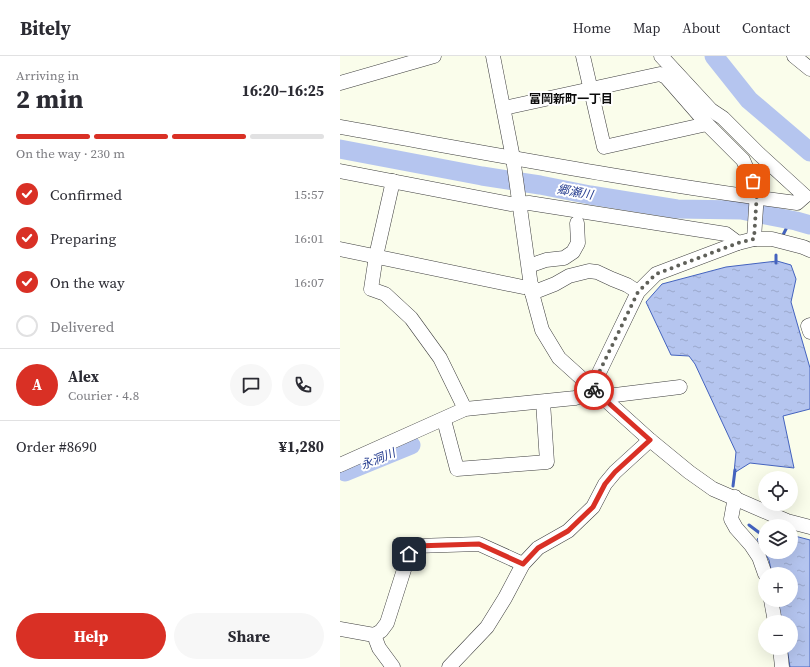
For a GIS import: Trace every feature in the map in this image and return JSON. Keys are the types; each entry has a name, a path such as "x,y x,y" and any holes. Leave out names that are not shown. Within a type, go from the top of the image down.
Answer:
{"street":[{"path":"340,82 434,56"},
{"path":"493,56 513,158 532,290 542,330 559,358 650,440 707,484 787,521 810,527"},
{"path":"583,56 604,147 707,124"},
{"path":"340,127 513,158 757,198 797,203 805,196 759,154 723,118 711,110 661,56"},
{"path":"794,56 810,69"},
{"path":"504,108 660,74 666,77 707,124 744,160 757,192 754,236"},
{"path":"340,171 510,204 529,203 726,234 738,243"},
{"path":"393,181 376,256 371,289 386,294 411,318 440,358 465,409"},
{"path":"529,266 546,260 564,258 573,252 578,243 577,223"},
{"path":"340,465 444,420 465,409 543,402 575,398 585,395 592,387 638,292 656,274 754,236 772,239 810,250"},
{"path":"340,249 532,290 555,284 569,276 589,271 597,272 627,285 638,292"},
{"path":"810,325 808,326 810,332"},
{"path":"607,401 616,395 680,387"},
{"path":"444,420 456,469 547,462 543,402"},
{"path":"449,667 487,627 505,598 523,564 538,548 568,531 593,507 605,484 615,472 650,440"},
{"path":"734,497 731,519 736,528 759,557 763,567"},
{"path":"340,629 374,635 381,631 387,623 409,554 415,546 479,544 523,564"},
{"path":"374,635 379,648 393,667"},
{"path":"781,655 782,667"}],"water":[{"path":"777,261 791,265 796,279 791,302 810,368 810,409 783,416 794,468 750,463 734,473 736,452 695,364 689,356 671,355 646,302 662,284 726,267"},
{"path":"798,537 810,540 810,667 790,667 788,655 798,655 798,615 780,615 778,607 798,607 798,567 770,567 769,560 798,559"}],"waterway":[{"path":"714,56 749,100 810,152"},
{"name":"郷瀬川","path":"340,149 590,195 677,209 741,210 810,225"},
{"path":"783,235 787,227 796,221"},
{"path":"776,255 776,263"},
{"name":"永洞川","path":"345,472 411,445"},
{"path":"733,486 735,470"},
{"path":"749,525 758,532"}],"way so far":[{"path":"594,390 592,387 638,292 656,274 695,258 754,239 757,192 753,181"}],"district":[{"name":"富岡新町一丁目","path":"571,99"}],"route":[{"path":"409,554 415,546 479,544 523,564 538,548 568,531 593,507 605,484 615,472 650,440 594,390"}]}
